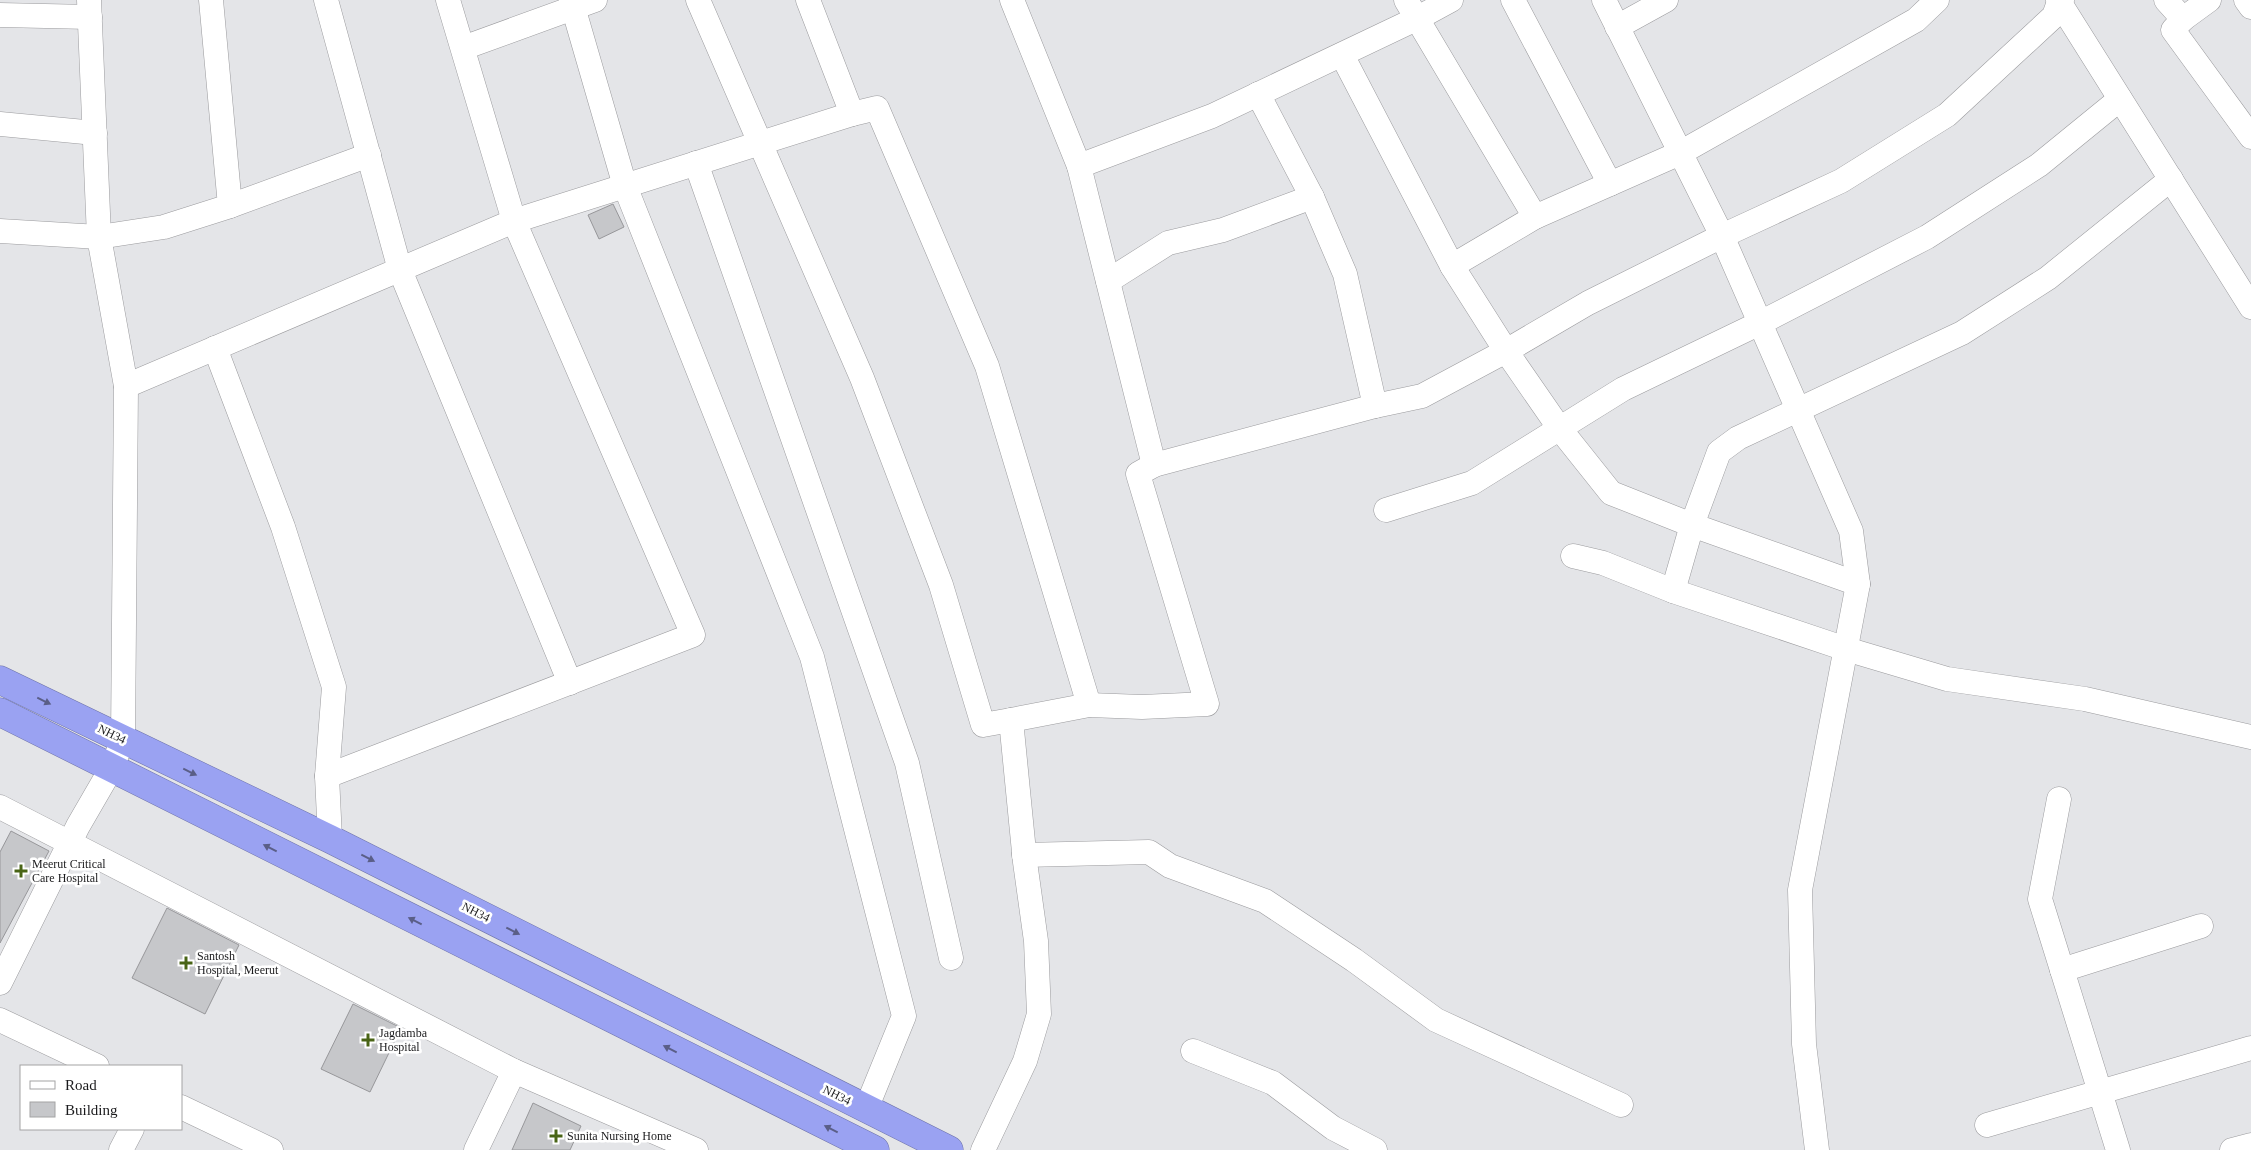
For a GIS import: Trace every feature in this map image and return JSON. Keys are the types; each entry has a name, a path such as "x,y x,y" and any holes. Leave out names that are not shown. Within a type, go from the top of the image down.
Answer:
{"highway":[{"name":"NH34","path":"0,680 330,839 949,1150"},
{"path":"0,712 440,934 875,1150"},
{"path":"440,934 455,902"},
{"path":"566,996 580,965"},
{"path":"698,1063 714,1032"}],"street":[{"path":"211,0 230,206"},
{"path":"326,0 400,270 570,683"},
{"path":"327,776 693,635 514,221 448,0"},
{"path":"463,48 572,4 595,0"},
{"path":"698,0 862,378 941,585 982,725 1088,705 1142,707 1207,704 1138,474 1154,465 1375,406 1422,396 1506,351 1588,303 1722,236 1840,181 1947,115 2054,16 2060,1"},
{"path":"808,0 852,114"},
{"path":"1012,0 1079,166 1154,465"},
{"path":"1079,166 1212,116 1342,54 1411,10 1451,0"},
{"path":"1513,0 1610,184"},
{"path":"1604,0 1722,236 1851,530 1858,584 1800,890 1804,1044 1817,1150"},
{"path":"1617,27 1666,0"},
{"path":"1452,266 1536,217 1680,153 1916,20 1937,0"},
{"path":"2166,0 2183,19"},
{"path":"2210,0 2183,19 2173,30 2251,138"},
{"path":"2246,0 2251,7"},
{"path":"2060,1 2251,307"},
{"path":"572,4 625,186 812,657 904,1016 866,1109"},
{"path":"0,14 89,9 99,237 126,386 123,740 111,768 70,842 0,983"},
{"path":"1411,10 1536,217"},
{"path":"1342,54 1452,266 1506,351 1560,428 1611,493 1692,525 1858,584"},
{"path":"1258,94 1312,197 1346,274 1375,406"},
{"path":"1386,510 1472,483 1623,389 1760,324 1927,238 2038,164 2120,99"},
{"path":"126,386 514,221 852,114 877,108 987,366 1088,705"},
{"path":"0,124 95,133"},
{"path":"0,231 99,237 164,227 230,206 368,155"},
{"path":"696,163 907,763 951,958"},
{"path":"1673,590 1692,525 1719,452 1738,438 1962,333 2048,278 2171,179"},
{"path":"1108,281 1168,243 1223,230 1312,197"},
{"path":"214,348 283,526 334,687 327,776 330,839"},
{"path":"1573,556 1603,563 1673,590 1846,649 1947,679 2085,699 2251,737"},
{"path":"983,1150 1025,1061 1039,1014 1036,941 1024,855 1011,720"},
{"path":"2059,799 2040,899 2118,1150"},
{"path":"0,807 514,1071 693,1149"},
{"path":"1024,855 1150,852 1170,866 1264,900 1354,960 1436,1020 1621,1105"},
{"path":"2062,970 2201,926"},
{"path":"0,1020 95,1065"},
{"path":"1987,1126 2251,1048"},
{"path":"1193,1051 1273,1083 1333,1128 1375,1150"},
{"path":"476,1150 514,1071"},
{"path":"182,1107 271,1150"},
{"path":"121,1150 131,1130"},
{"path":"2232,1150 2251,1145"}],"building":[{"path":"613,204 624,227 599,239 588,215"},
{"path":"11,831 49,851 0,943 0,852"},
{"path":"167,908 239,945 205,1014 132,978"},
{"path":"353,1004 401,1028 370,1092 321,1069"},
{"path":"533,1103 581,1126 570,1150 512,1150"}],"place":[{"name":"Meerut Critical Care Hospital","path":"21,871"},
{"name":"Santosh Hospital, Meerut","path":"186,963"},
{"name":"Jagdamba Hospital","path":"368,1040"},
{"name":"Sunita Nursing Home","path":"556,1136"}]}
